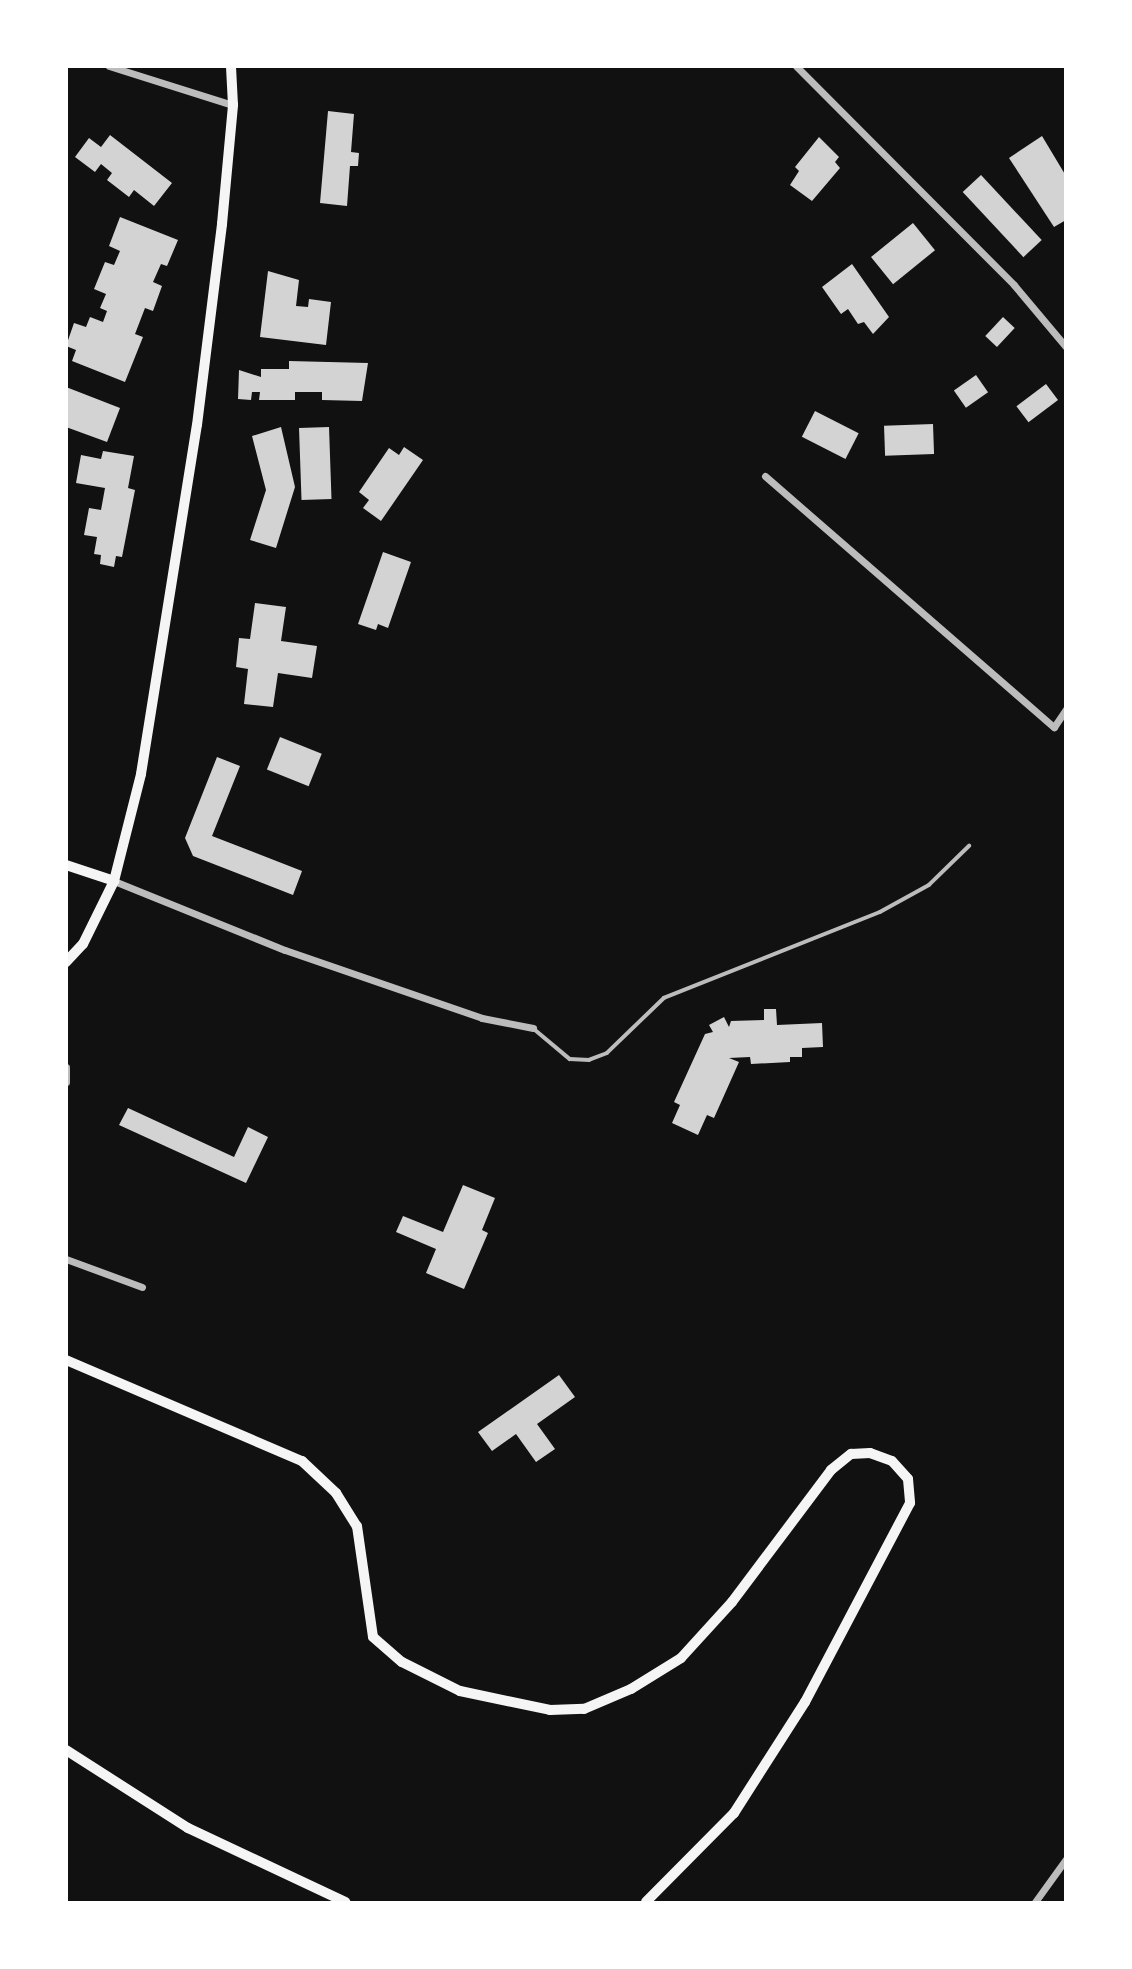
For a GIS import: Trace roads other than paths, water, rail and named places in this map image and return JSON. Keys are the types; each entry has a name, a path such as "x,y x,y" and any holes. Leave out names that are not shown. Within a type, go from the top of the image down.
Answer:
{"highway":[{"path":"66,962 83,944 114,881 141,774 197,425 233,105 231,66"},
{"path":"66,1360 302,1461 336,1493 357,1526 373,1637 402,1662 460,1691 550,1710 584,1709 631,1689 681,1658 732,1602 831,1470 851,1454 870,1453 892,1461 908,1479 910,1503 805,1702 734,1813 646,1902"},
{"path":"66,1750 188,1828 345,1902"}],"main road":[{"path":"66,865 114,881"}],"street":[{"path":"109,66 233,105"},
{"path":"796,66 1014,285 1066,347"},
{"path":"765,477 1054,727 1066,709"},
{"path":"114,881 285,950 482,1018 533,1028"},
{"path":"66,1067 66,1082"},
{"path":"66,1259 142,1287"},
{"path":"1035,1902 1066,1859"}],"lane":[{"path":"533,1028 570,1059 589,1060 607,1053 664,998 880,912 929,885 969,846"}]}
